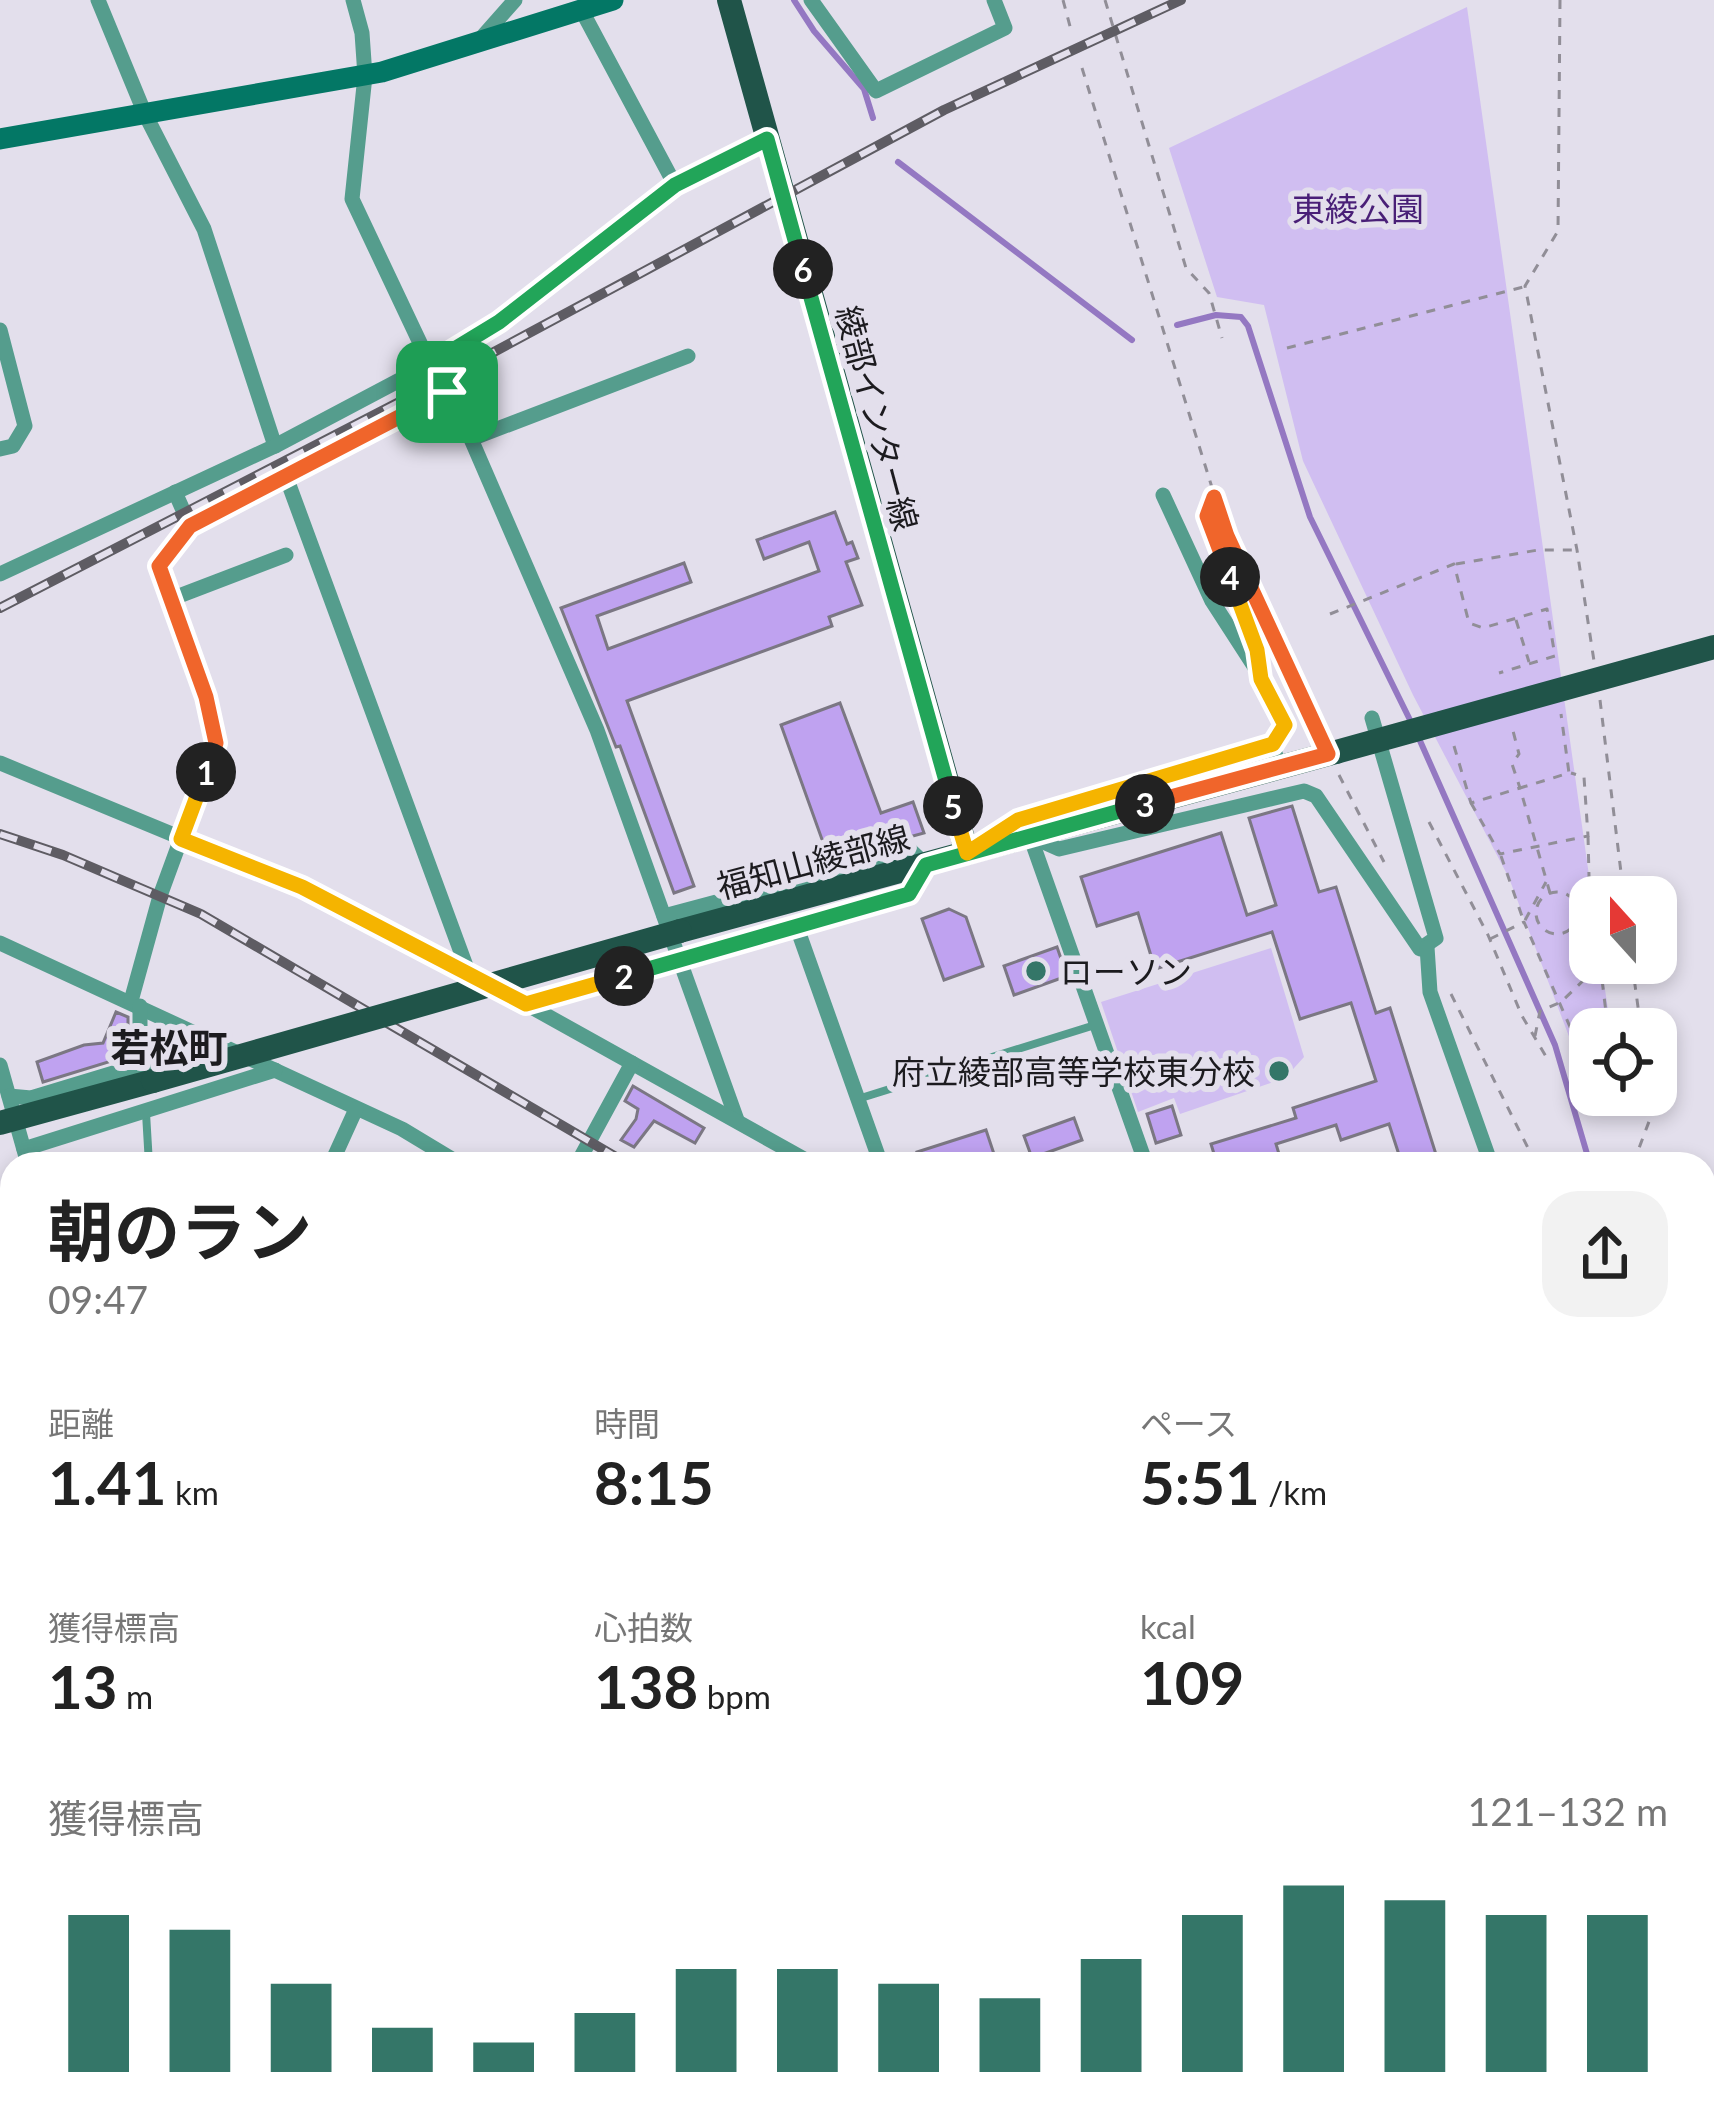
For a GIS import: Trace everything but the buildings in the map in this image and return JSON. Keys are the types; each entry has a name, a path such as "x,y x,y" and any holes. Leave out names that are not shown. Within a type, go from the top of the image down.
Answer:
{"main road":[{"name":"綾部インター線","path":"729,0 967,853"},
{"name":"福知山綾部線","path":"8,1113 672,924 926,865 1714,647"}],"street":[{"path":"98,0 146,114 204,229 275,446"},
{"path":"353,0 362,33 365,76 352,199 471,439 597,730 672,924 737,1120"},
{"path":"474,46 515,0"},
{"path":"0,139 365,76 613,0"},
{"path":"811,0 876,91 1005,28 994,0"},
{"path":"582,11 675,185"},
{"path":"0,574 275,446 430,364 499,322 675,185 767,139"},
{"path":"0,330 25,426 14,446 0,449"},
{"path":"471,439 688,356"},
{"path":"216,1042 147,1073 135,1004 146,941 216,743 206,697 159,566 190,526 447,392"},
{"path":"285,474 470,974"},
{"path":"175,492 190,526"},
{"path":"967,853 1018,820 1274,750 1285,725 1212,601 1163,495"},
{"path":"171,599 286,555"},
{"path":"1030,836 1059,849 1289,789 1304,791 1316,796 1420,949 1427,947 1436,938 1372,718"},
{"path":"0,763 302,887 792,1152"},
{"path":"1030,836 1141,1152"},
{"path":"796,926 876,1152"},
{"path":"0,943 403,1129 440,1152"},
{"path":"1427,947 1430,992 1487,1152"},
{"path":"584,1152 632,1063"},
{"path":"0,1065 8,1113 24,1152"},
{"path":"37,1152 275,1070"},
{"path":"337,1152 356,1109"}],"lane":[{"path":"859,1099 1096,1024"},
{"path":"146,1113 148,1152"}],"path":[{"path":"1063,0 1071,30"},
{"path":"1105,0 1186,268 1208,293 1222,338"},
{"path":"1560,0 1558,231 1525,286 1595,667"},
{"path":"1082,68 1227,536 1332,753"},
{"path":"1286,348 1525,286"},
{"path":"1214,497 1207,516 1248,628"},
{"path":"1330,614 1454,565 1538,550 1577,550"},
{"path":"1454,565 1469,623 1483,628 1547,609 1555,656 1499,674"},
{"path":"1515,618 1529,664"},
{"path":"1599,691 1621,876"},
{"path":"1561,713 1569,772"},
{"path":"1528,722 1511,727 1519,754 1512,764 1550,893"},
{"path":"1454,746 1472,802 1500,854 1524,922 1569,1020"},
{"path":"1472,802 1569,772 1583,777 1589,876"},
{"path":"1430,822 1548,1060"},
{"path":"1500,854 1588,836"},
{"path":"526,1004 909,894 926,865"},
{"path":"1490,939 1524,922 1546,880"},
{"path":"1550,893 1565,893 1576,903 1576,924 1564,933 1550,934 1537,920 1540,901 1550,893"},
{"path":"1535,1037 1540,1011 1562,1002 1580,984"},
{"path":"1638,1152 1651,1116"}],"green space":[{"name":"東綾公園","path":"1467,7 1589,876 1569,876 1569,984 1604,984 1608,1008 1569,1008 1569,1037 1509,878 1413,695 1303,461 1264,305 1217,297 1169,148"},
{"path":"1271,948 1304,1057 1285,1078 1180,1114 1174,1098 1138,1112 1101,1002"}],"waterway":[{"path":"794,0 864,89 873,118"},
{"path":"898,162 1132,340"},
{"path":"1177,325 1216,315 1241,317 1248,326 1310,517 1411,722"},
{"path":"1417,734 1555,1045 1586,1152"}],"railway":[{"path":"0,608 440,381 944,110 1181,0"},
{"path":"0,834 63,855 201,914 608,1152"}],"place":[{"name":"ローソン","path":"1036,971"},
{"name":"府立綾部高等学校東分校","path":"1279,1071"}],"district":[{"name":"若松町","path":"169,1047"}],"route":[{"path":"767,139 967,853 1018,820 1273,744 1285,725 1261,679 1257,650 1207,516 1214,497 1227,536 1328,754 926,865 909,894 526,1004 302,887 181,839 216,743 206,697 159,566 190,526 447,392 430,364 499,322 675,185 767,139"}]}
